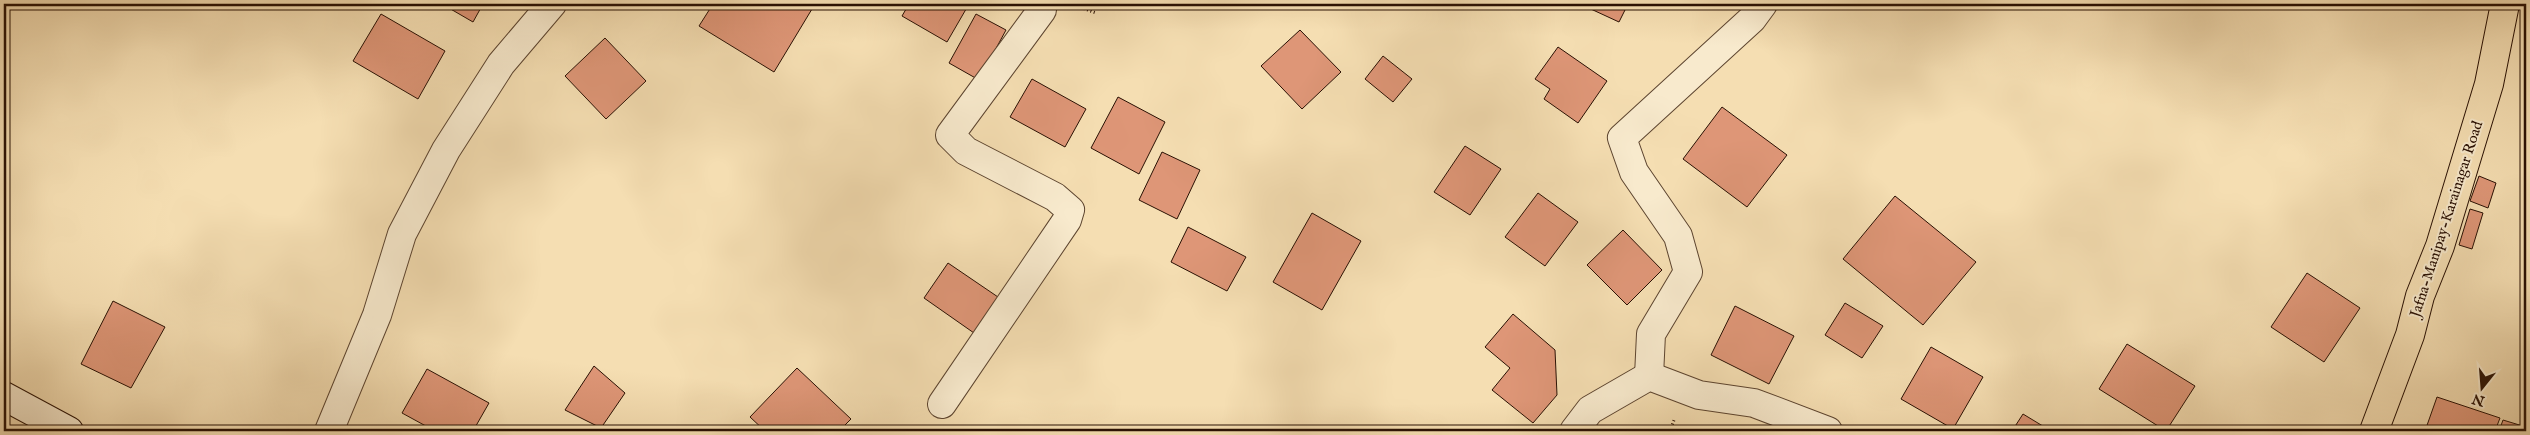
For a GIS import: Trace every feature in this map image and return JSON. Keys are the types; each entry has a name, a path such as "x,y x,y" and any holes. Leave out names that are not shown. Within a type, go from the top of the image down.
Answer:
{"main road":[{"name":"Jafna-Manipay-Karainagar Road","path":"2374,431 2410,334 2420,296 2440,246 2489,84 2505,4"}],"street":[{"path":"329,431 377,315 402,234 446,150 501,64 552,4"},
{"path":"942,404 1069,215 1070,210 1055,197 966,151 950,135 1042,10 1042,4"},
{"path":"1649,376 1651,334 1688,272 1678,236 1634,172 1622,138 1752,19 1763,4"},
{"path":"1574,431 1590,410 1649,376"},
{"path":"1649,376 1699,395 1754,404 1828,431"},
{"path":"4,396 69,431"}],"path":[{"path":"1071,4 1096,13"}],"building":[{"path":"442,4 483,4 473,22"},
{"path":"713,4 815,4 774,72 699,26"},
{"path":"909,4 969,4 947,42 902,16"},
{"path":"1580,4 1628,4 1619,22"},
{"path":"381,14 445,51 418,99 353,61"},
{"path":"976,14 1006,30 979,80 949,63"},
{"path":"1300,30 1341,72 1302,109 1261,66"},
{"path":"605,38 646,81 606,119 565,76"},
{"path":"1558,47 1607,81 1578,123 1544,99 1550,89 1535,79"},
{"path":"1383,56 1412,79 1393,102 1365,79"},
{"path":"1032,79 1086,109 1065,147 1010,117"},
{"path":"1118,97 1165,122 1139,174 1091,148"},
{"path":"1722,107 1787,155 1747,207 1683,159"},
{"path":"1465,146 1501,169 1470,215 1434,192"},
{"path":"1162,152 1200,170 1177,219 1139,200"},
{"path":"2479,176 2496,183 2488,208 2470,201"},
{"path":"1538,193 1578,222 1545,266 1505,237"},
{"path":"1895,196 1976,262 1923,325 1843,259"},
{"path":"2470,209 2483,213 2472,249 2459,245"},
{"path":"1312,213 1361,241 1322,310 1273,282"},
{"path":"1188,227 1246,257 1227,291 1171,262"},
{"path":"1623,230 1662,270 1627,305 1587,265"},
{"path":"948,263 998,297 974,333 924,298"},
{"path":"2307,273 2360,308 2324,362 2271,327"},
{"path":"113,301 165,327 131,388 81,364"},
{"path":"1845,303 1883,326 1862,358 1825,335"},
{"path":"1735,306 1794,336 1769,384 1711,355"},
{"path":"1513,314 1555,350 1557,395 1533,423 1492,390 1510,368 1485,347"},
{"path":"2127,344 2195,386 2166,431 2099,389"},
{"path":"1931,347 1983,377 1953,429 1901,399"},
{"path":"594,366 625,393 601,428 565,410"},
{"path":"797,368 851,419 839,431 765,431 750,417"},
{"path":"427,369 489,403 473,431 435,431 402,413"},
{"path":"2437,397 2500,418 2495,431 2425,431"},
{"path":"2023,414 2051,431 2012,431"},
{"path":"2503,420 2526,427 2526,431 2499,431"}]}
